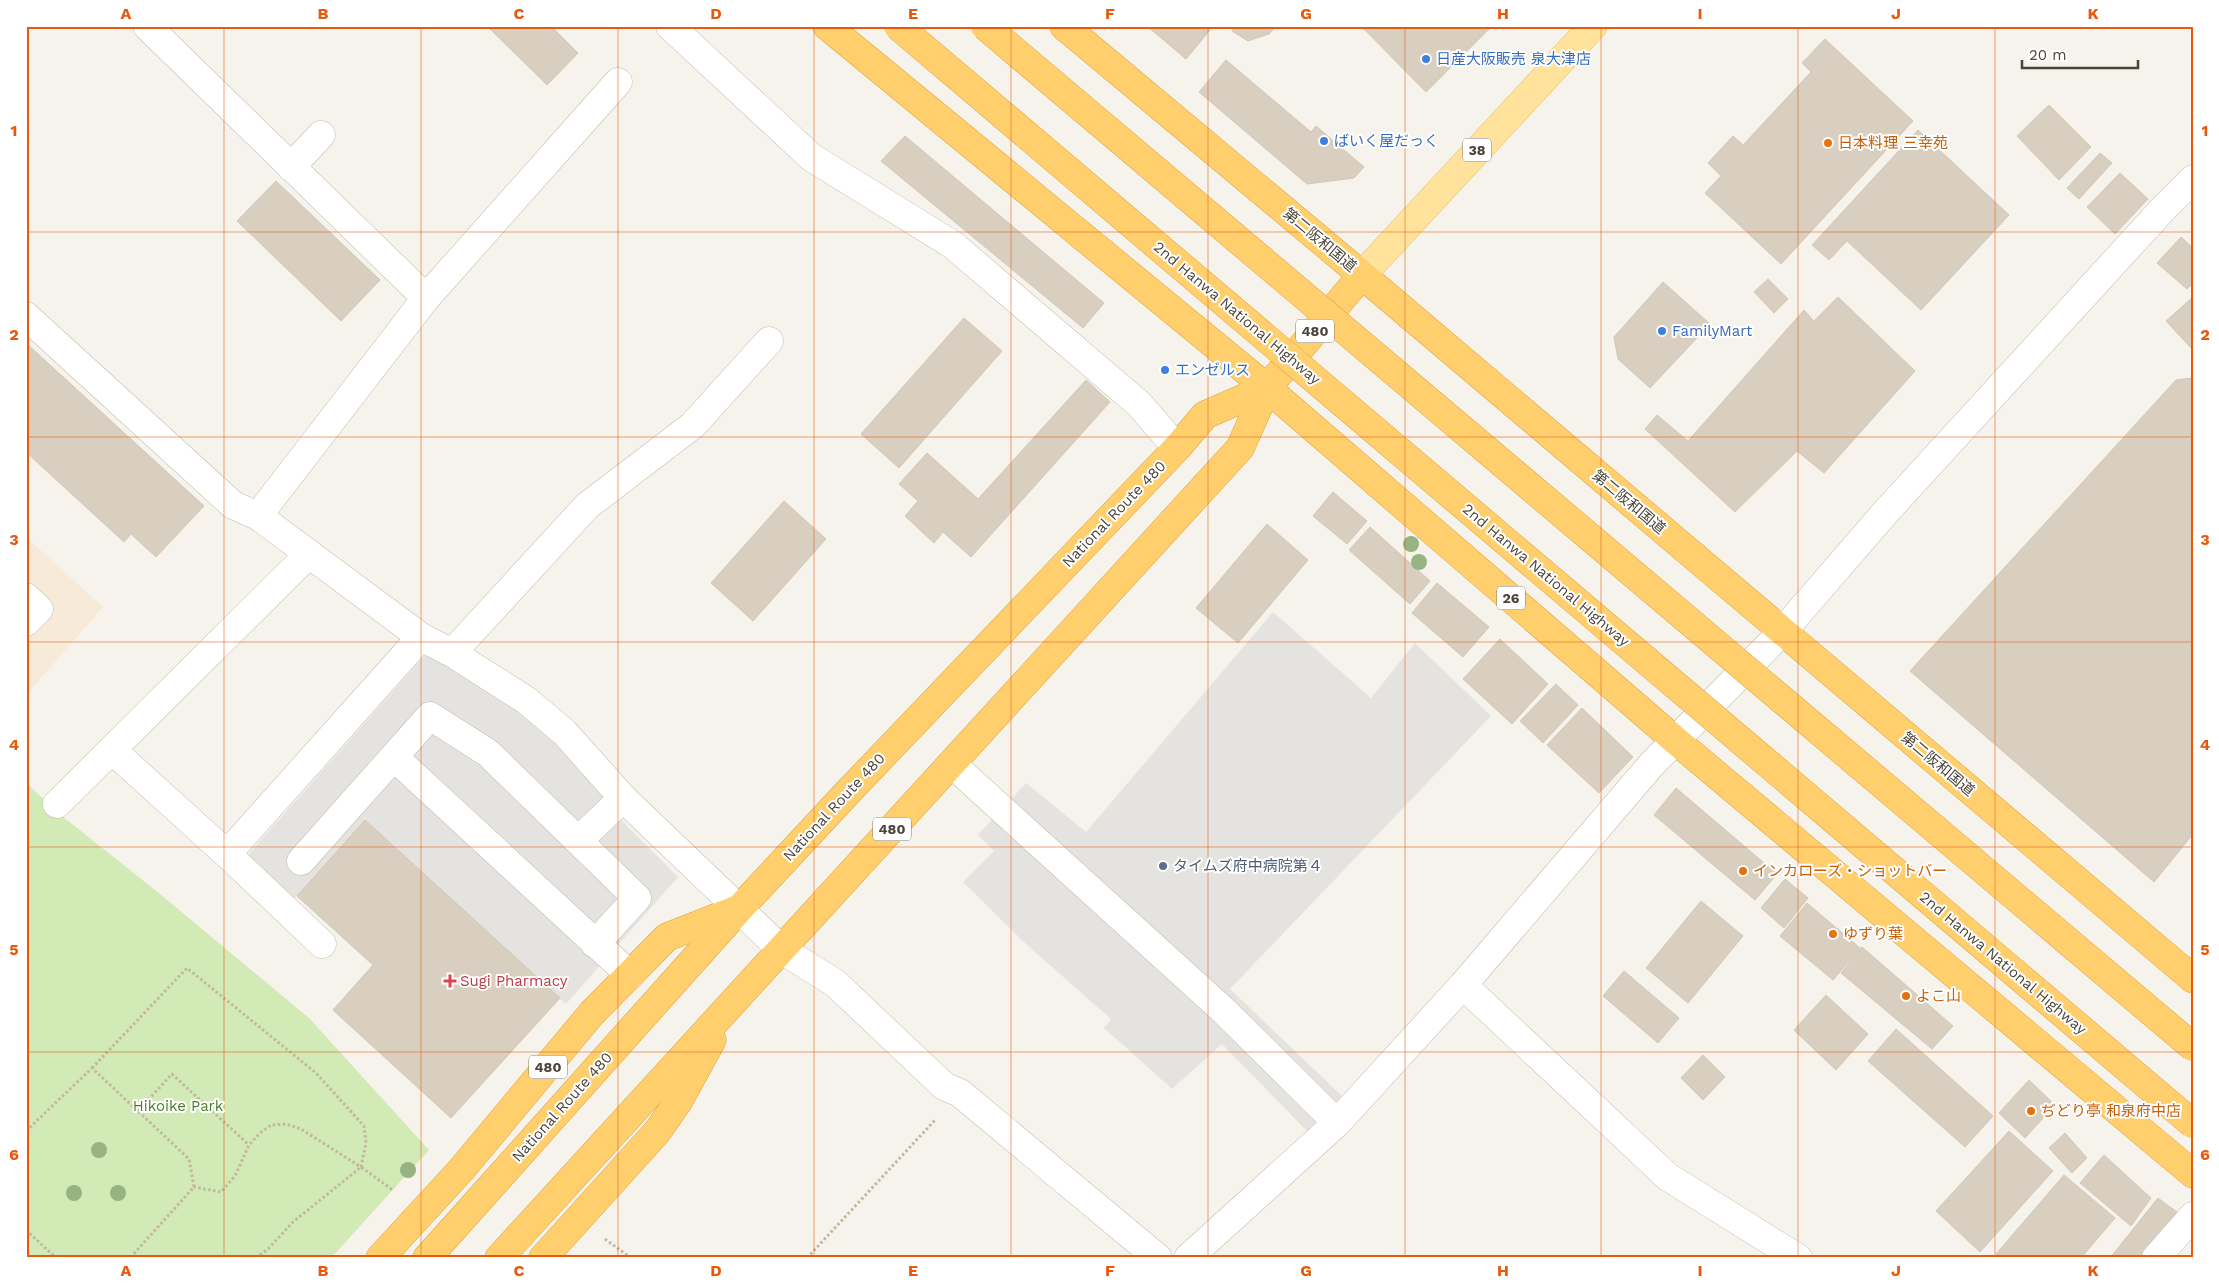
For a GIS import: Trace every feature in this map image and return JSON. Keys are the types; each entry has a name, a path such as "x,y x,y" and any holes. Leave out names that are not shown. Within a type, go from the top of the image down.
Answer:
{"highway":[{"name":"26","path":"827,26 1267,388 1676,740 2193,1174"},
{"name":"2nd Hanwa National Highway","path":"898,26 2193,1124"},
{"path":"985,26 2193,1047"},
{"name":"第二阪和国道","path":"1064,26 1362,275 2193,979"},
{"name":"National Route 480","path":"499,1258 1240,448 1267,388 1362,275"},
{"name":"National Route 480","path":"426,1258 740,908 1178,448 1205,415 1267,388"},
{"name":"480","path":"380,1258 461,1170 592,1013 667,937 740,908"},
{"name":"480","path":"543,1258 657,1132 678,1102 732,1004"}],"main road":[{"name":"38","path":"1362,275 1593,26"}],"street":[{"path":"147,26 426,298"},
{"path":"670,26 811,156 953,245 1139,404 1178,448"},
{"path":"258,516 426,298 618,82"},
{"path":"292,167 321,135"},
{"path":"1188,1258 1337,1123 1463,985 1652,764 1782,632 1884,514 2162,210 2193,179"},
{"path":"26,316 233,505 258,516 421,637 526,700 564,732 623,798 782,950 835,983 944,1086 960,1093 1158,1258"},
{"path":"452,654 587,506 693,425 769,341"},
{"path":"57,804 309,554"},
{"path":"26,597 39,609 26,622"},
{"path":"227,854 421,637"},
{"path":"301,861 430,716 488,752 637,898 595,944"},
{"path":"112,750 227,854 322,944"},
{"path":"394,757 630,975"},
{"path":"952,764 1201,989 1337,1123"},
{"path":"579,840 623,798"},
{"path":"1463,985 1668,1177 1798,1258"},
{"path":"2156,1258 2193,1216"}],"path":[{"path":"26,1131 92,1068 187,968 316,1073 364,1126 366,1144 361,1167 293,1222 268,1249 256,1258"},
{"path":"92,1068 189,1159 194,1187"},
{"path":"138,1111 172,1074 249,1144"},
{"path":"807,1258 960,1093"},
{"path":"194,1187 221,1192 235,1176 249,1144 271,1125 286,1124 301,1129 361,1167 396,1193"},
{"path":"130,1258 194,1187"},
{"path":"26,1230 56,1258"},
{"path":"602,1237 631,1258"}],"shaded area":[{"path":"26,537 103,607 26,695"},
{"name":"タイムズ府中病院第４","path":"1273,612 1371,698 1415,643 1491,716 1230,989 1342,1096 1307,1131 1222,1044 1172,1089 1104,1028 1111,1019 1027,945 963,882 994,851 978,835 1026,783 1086,832"},
{"path":"427,653 516,708 569,757 626,825 678,877 566,1004 365,820 297,896 289,901 245,858"}],"green space":[{"name":"Hikoike Park","path":"26,783 62,816 160,894 309,1018 429,1150 331,1258 26,1258"}],"building":[{"path":"487,26 551,26 578,53 547,85"},
{"path":"1147,26 1206,26 1210,30 1186,59"},
{"path":"1236,26 1276,26 1269,34 1248,41 1232,31"},
{"name":"日産大阪販売 泉大津店","path":"1361,26 1492,26 1426,92"},
{"path":"1825,39 1913,121 1781,264 1705,193 1721,176 1708,163 1733,136 1743,145 1811,72 1802,63"},
{"path":"1226,60 1311,132 1316,126 1364,167 1354,178 1307,184 1199,92"},
{"path":"2049,105 2091,147 2059,180 2017,136"},
{"path":"1918,130 2009,215 1921,310 1847,241 1829,260 1812,245"},
{"path":"905,136 1104,303 1083,328 881,161"},
{"path":"2100,153 2112,163 2079,199 2067,188"},
{"path":"2120,173 2148,199 2115,234 2087,207"},
{"path":"276,181 380,280 341,321 237,221"},
{"path":"2181,237 2193,248 2193,283 2187,289 2157,263"},
{"path":"1768,279 1788,299 1774,313 1754,292"},
{"name":"FamilyMart","path":"1663,282 1710,324 1650,388 1618,359 1614,337"},
{"path":"1838,297 1915,371 1824,473 1797,451 1735,512 1645,429 1657,415 1688,441 1804,310 1814,321"},
{"path":"2193,297 2193,350 2166,321"},
{"path":"964,318 1002,351 899,468 861,434"},
{"path":"26,343 204,506 156,557 131,534 124,542 26,452"},
{"path":"2193,378 2193,834 2154,882 1910,671 2176,380"},
{"path":"1086,380 1110,402 971,557 943,532 934,543 905,516 918,501 899,484 927,453 978,499"},
{"path":"1333,492 1367,521 1347,544 1313,516"},
{"path":"784,501 826,539 753,621 711,583"},
{"path":"1267,524 1308,560 1238,643 1196,608"},
{"path":"1370,527 1430,581 1410,604 1349,550"},
{"path":"1437,583 1489,627 1463,657 1412,613"},
{"path":"1500,639 1548,684 1512,724 1463,679"},
{"path":"1556,684 1578,705 1543,743 1520,721"},
{"path":"1582,708 1633,757 1599,793 1547,745"},
{"path":"1676,788 1777,874 1755,900 1654,815"},
{"name":"Sugi Pharmacy","path":"365,820 560,998 451,1118 333,1010 373,965 297,896"},
{"path":"1785,879 1808,898 1784,928 1761,908"},
{"path":"1701,901 1743,936 1688,1003 1646,968"},
{"path":"1807,903 1860,948 1833,980 1780,936"},
{"path":"1862,947 1953,1026 1932,1049 1841,973"},
{"path":"1624,971 1679,1018 1658,1043 1603,996"},
{"path":"1826,995 1868,1034 1836,1070 1794,1030"},
{"path":"1896,1029 1993,1116 1965,1147 1868,1061"},
{"path":"1703,1055 1725,1077 1703,1100 1681,1078"},
{"path":"2029,1080 2055,1105 2025,1138 1999,1113"},
{"path":"2009,1131 2053,1171 1980,1252 1936,1211"},
{"path":"2065,1133 2087,1158 2072,1173 2049,1148"},
{"path":"2104,1155 2151,1198 2131,1226 2080,1183"},
{"path":"2064,1175 2115,1218 2081,1258 2000,1258 1996,1254"},
{"path":"2158,1198 2181,1215 2142,1258 2110,1258"}],"place":[{"name":"日産大阪販売 泉大津店","path":"1426,59"},
{"name":"ばいく屋だっく","path":"1324,141"},
{"name":"日本料理 三幸苑","path":"1828,143"},
{"name":"FamilyMart","path":"1662,331"},
{"name":"エンゼルス","path":"1165,370"},
{"name":"タイムズ府中病院第４","path":"1163,866"},
{"name":"インカローズ・ショットバー","path":"1743,871"},
{"name":"ゆずり葉","path":"1833,934"},
{"name":"Sugi Pharmacy","path":"450,981"},
{"name":"よこ山","path":"1906,996"},
{"name":"ぢどり亭 和泉府中店","path":"2031,1111"}]}
